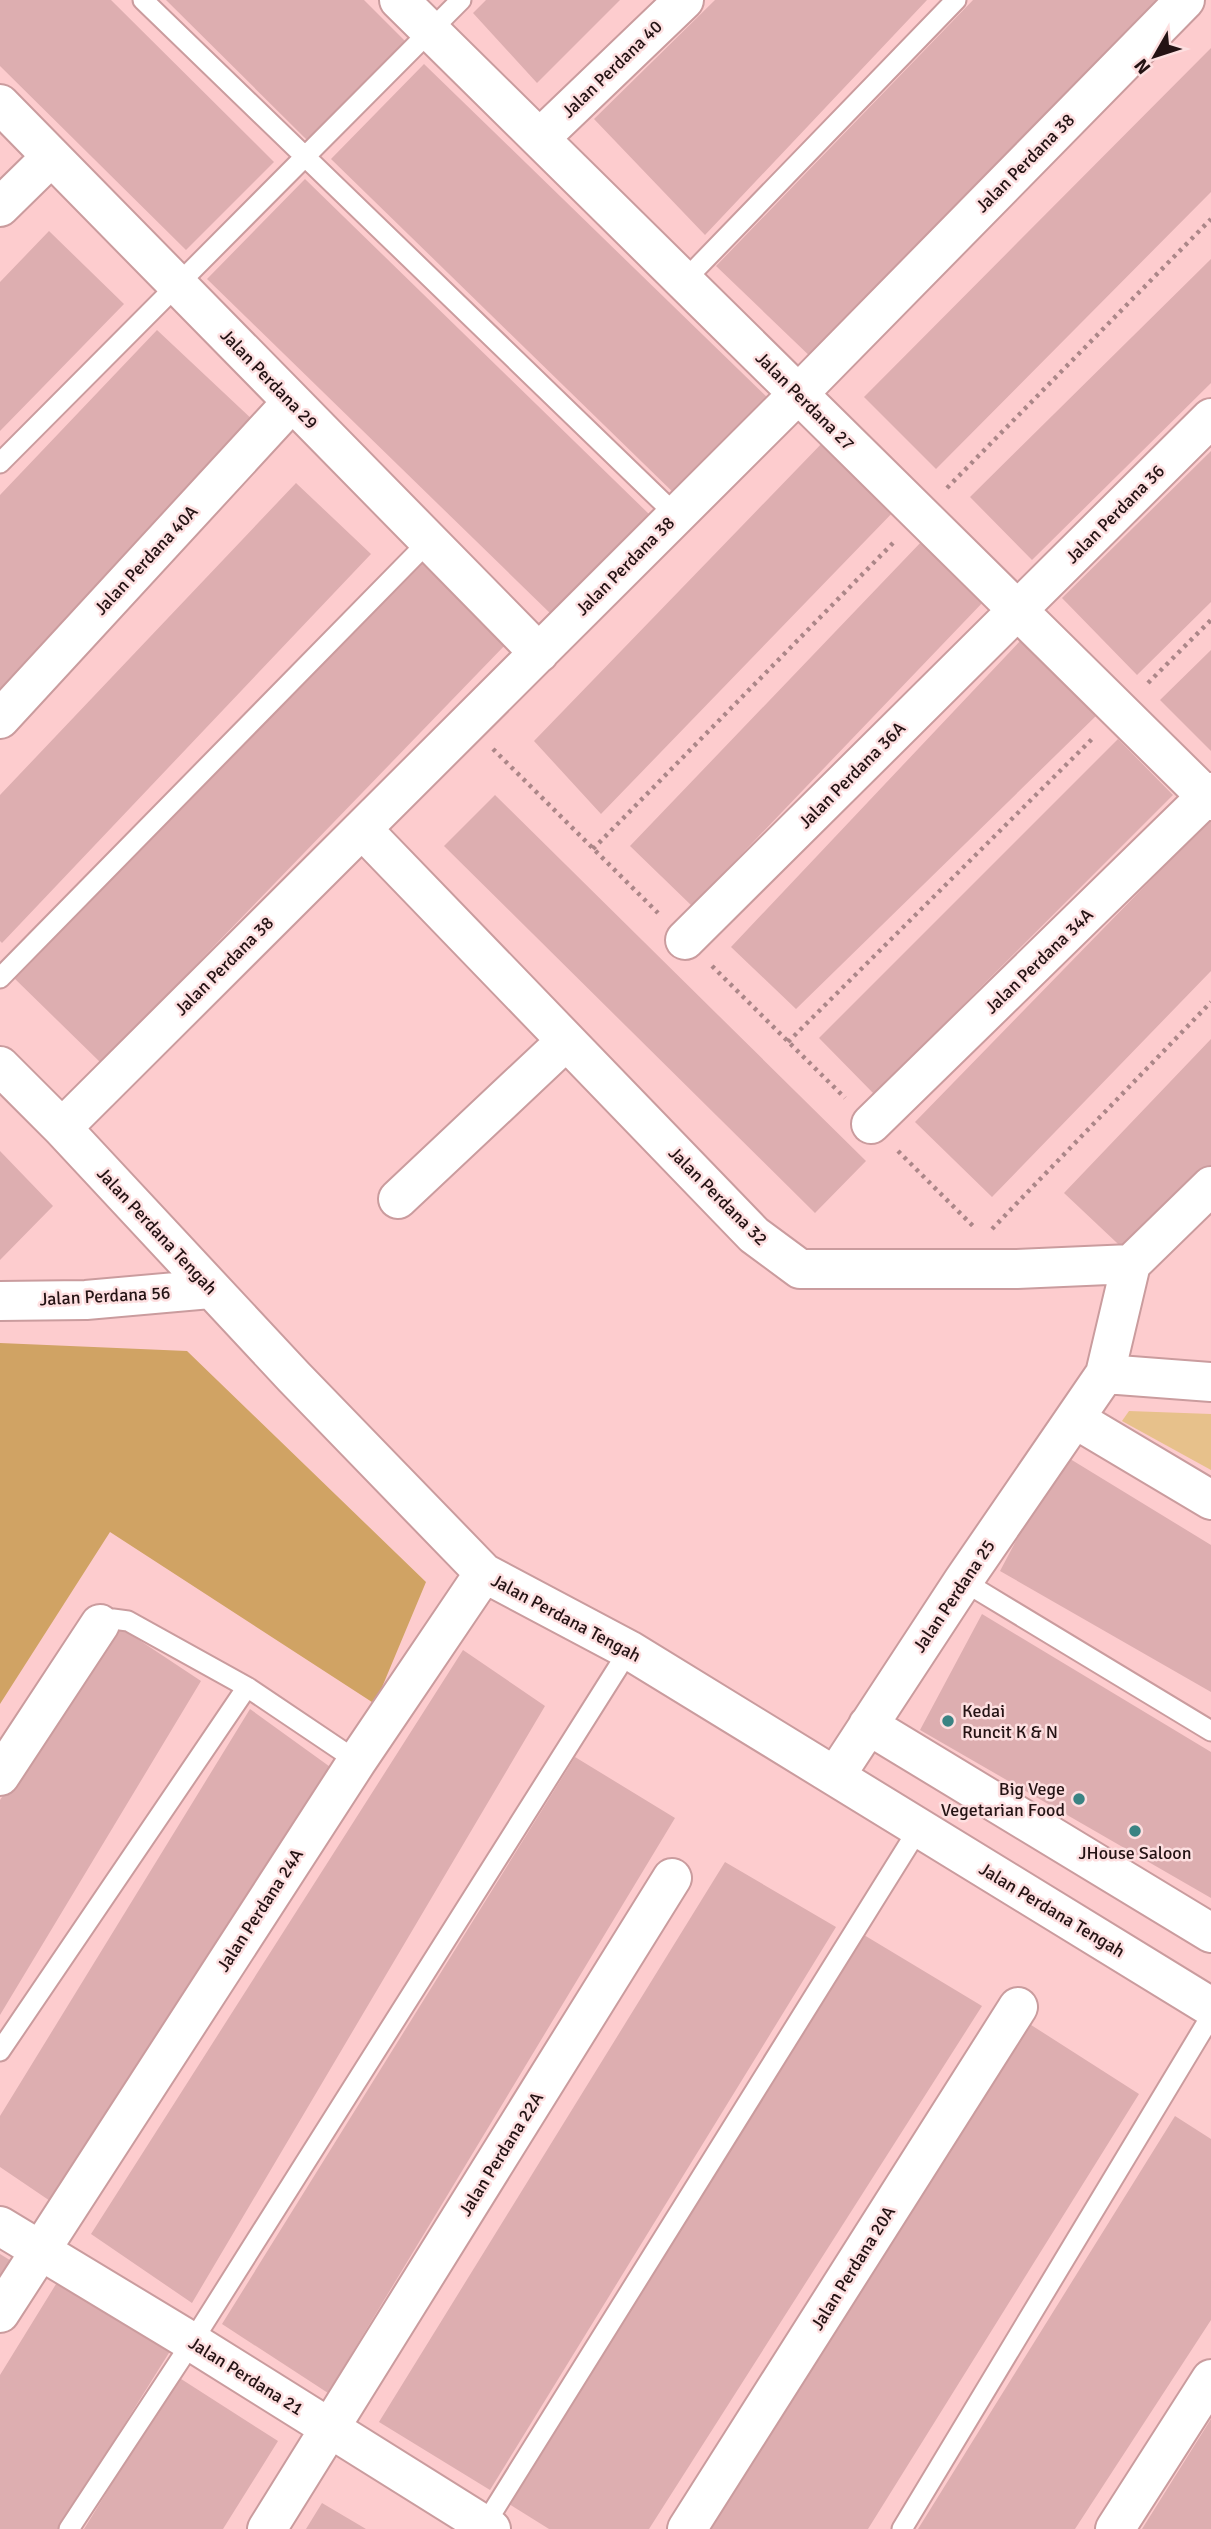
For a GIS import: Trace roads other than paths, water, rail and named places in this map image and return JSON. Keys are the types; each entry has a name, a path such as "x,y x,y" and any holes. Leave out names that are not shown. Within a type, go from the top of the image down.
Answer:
{"street":[{"name":"Jalan Perdana 27","path":"400,0 920,515 1210,797"},
{"name":"Jalan Perdana 40","path":"540,138 684,0"},
{"name":"Jalan Perdana 38","path":"62,1128 798,394 1185,0"},
{"name":"Jalan Perdana 29","path":"0,104 539,653"},
{"path":"0,207 51,157"},
{"name":"Jalan Perdana 40A","path":"0,719 292,402"},
{"name":"Jalan Perdana 36","path":"1018,611 1211,418"},
{"name":"Jalan Perdana 36A","path":"685,940 1018,611"},
{"name":"Jalan Perdana 34A","path":"871,1124 1210,797"},
{"name":"Jalan Perdana 32","path":"362,829 754,1235 800,1269 1017,1269 1131,1264"},
{"path":"398,1199 566,1041"},
{"name":"Jalan Perdana Tengah","path":"0,1066 484,1573 629,1650 1211,2007"},
{"path":"1131,1264 1211,1186"},
{"name":"Jalan Perdana 25","path":"836,1775 963,1581 1105,1374 1131,1264"},
{"name":"Jalan Perdana 56","path":"0,1301 86,1300 210,1289"},
{"path":"1105,1374 1211,1382"},
{"path":"1075,1419 1211,1500"},
{"name":"Jalan Perdana 24A","path":"0,2313 357,1761 484,1573"},
{"path":"0,1776 100,1624"},
{"path":"868,1725 1211,1933"},
{"name":"Jalan Perdana 22A","path":"267,2529 672,1878"},
{"name":"Jalan Perdana 20A","path":"687,2529 1018,2007"},
{"name":"Jalan Perdana 21","path":"0,2226 192,2342 486,2528"},
{"path":"1115,2529 1211,2379"}],"lane":[{"path":"143,0 676,515"},
{"path":"0,463 461,0"},
{"path":"684,281 956,0"},
{"path":"0,978 429,541"},
{"path":"963,1581 1211,1731"},
{"path":"100,1624 113,1619 128,1621 247,1687 357,1761"},
{"path":"69,2529 192,2342 629,1650"},
{"path":"0,2051 247,1687"},
{"path":"486,2528 919,1828"},
{"path":"902,2529 1211,2016"}],"place":[{"name":"Kedai Runcit K & N","path":"948,1721"},
{"name":"Big Vege Vegetarian Food","path":"1079,1799"},
{"name":"JHouse Saloon","path":"1135,1831"}]}
